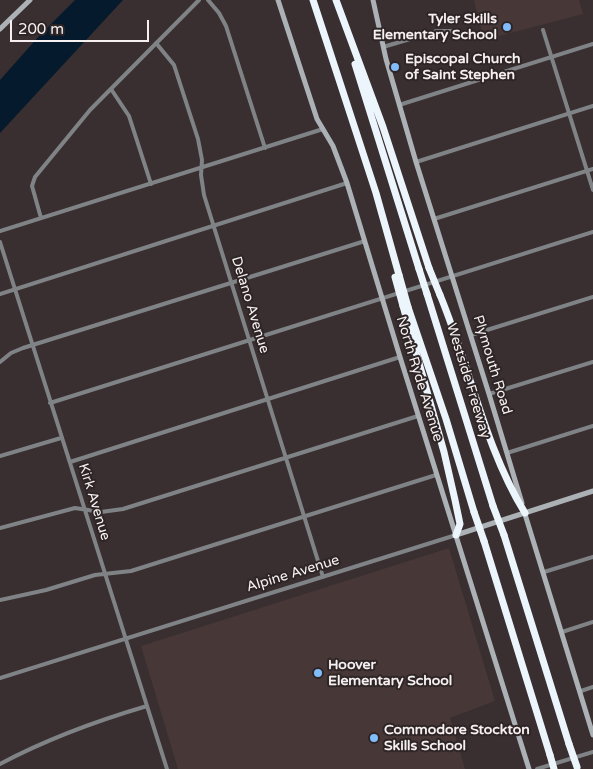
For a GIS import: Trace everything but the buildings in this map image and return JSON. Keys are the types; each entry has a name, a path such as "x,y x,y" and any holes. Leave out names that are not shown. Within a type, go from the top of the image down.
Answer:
{"highway":[{"path":"313,0 376,193 381,227 397,276 444,452 460,524 456,535"},
{"path":"336,0 383,126 429,268 450,319 486,428 508,480 525,513"},
{"name":"Westside Freeway","path":"336,0 493,506 504,535 577,768"},
{"path":"405,306 446,419 554,769"}],"street":[{"path":"0,29 30,0"},
{"path":"41,218 32,186 34,177 84,116 199,0"},
{"path":"208,0 226,26 265,148"},
{"name":"North Ryde Avenue","path":"278,0 312,106 336,152 348,183 436,475 529,769"},
{"name":"Plymouth Road","path":"373,0 383,47 416,162 581,691 593,735"},
{"path":"543,30 593,190"},
{"path":"383,47 437,31 453,31"},
{"name":"Delano Avenue","path":"156,43 176,70 198,139 202,160 204,195 323,577"},
{"path":"400,105 593,44"},
{"path":"111,89 129,116 151,184"},
{"path":"416,162 593,106"},
{"path":"0,231 323,129"},
{"path":"434,219 593,169"},
{"path":"0,294 348,183"},
{"path":"50,403 593,232"},
{"path":"0,362 12,353 32,346 366,241"},
{"name":"Kirk Avenue","path":"0,242 167,769"},
{"path":"471,335 593,298"},
{"path":"70,462 400,357"},
{"path":"489,394 593,362"},
{"path":"0,528 76,508 101,512 117,511 418,416"},
{"path":"507,453 593,426"},
{"path":"0,456 61,438"},
{"path":"0,600 46,590 95,575 131,571 436,475"},
{"name":"Alpine Avenue","path":"0,678 593,491"},
{"path":"544,572 593,557"},
{"path":"562,632 593,622"},
{"path":"581,691 593,688"},
{"path":"0,764 52,739 87,725 147,706"},
{"path":"538,769 593,752"}],"shaded area":[{"name":"Tyler Skills Elementary School","path":"474,0 579,0 583,14 484,40"},
{"name":"Hoover Elementary School","path":"449,548 495,701 450,718 465,769 178,769 141,646"}],"water":[{"path":"75,0 123,0 0,133 0,80 40,35"}],"place":[{"name":"Tyler Skills Elementary School","path":"507,27"},
{"name":"Episcopal Church of Saint Stephen","path":"395,67"},
{"name":"Hoover Elementary School","path":"318,673"},
{"name":"Commodore Stockton Skills School","path":"374,738"}]}
